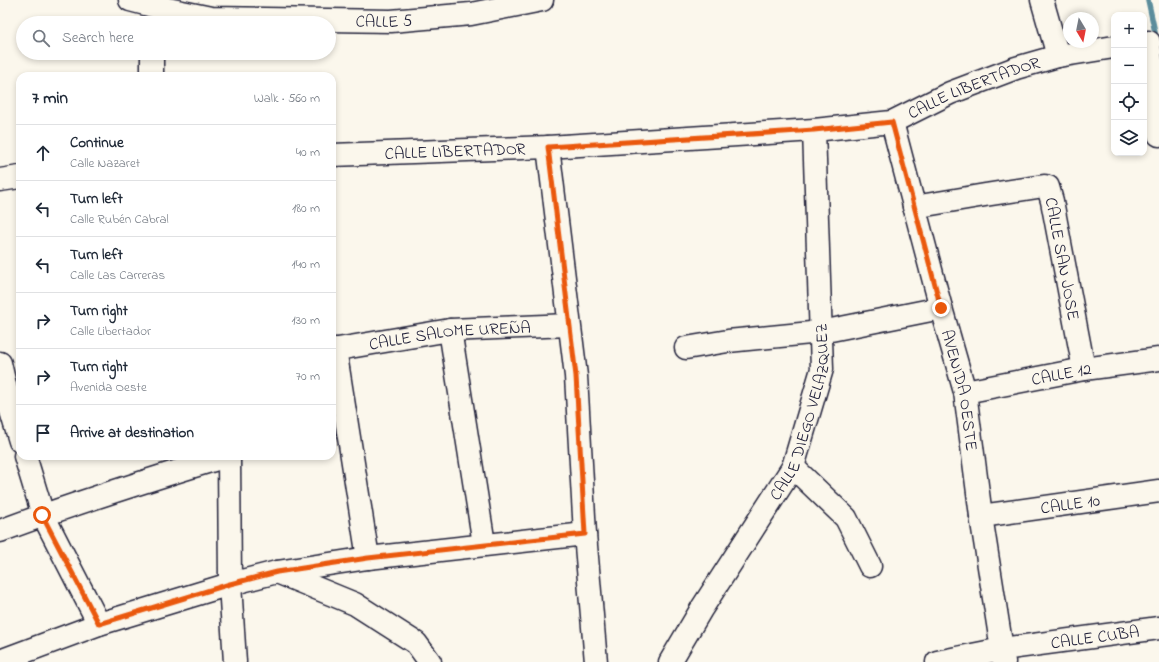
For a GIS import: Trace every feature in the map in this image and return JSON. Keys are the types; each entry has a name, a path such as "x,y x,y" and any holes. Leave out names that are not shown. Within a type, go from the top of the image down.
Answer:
{"street":[{"name":"CALLE 5","path":"130,0 153,10 196,16"},
{"name":"CALLE 5","path":"336,20 391,21 470,7 542,0"},
{"path":"1042,0 1058,56"},
{"path":"1151,41 1159,135"},
{"name":"CALLE LIBERTADOR","path":"336,155 548,147 814,130 892,122 950,93 1016,68 1058,56 1111,47"},
{"path":"152,60 152,72"},
{"name":"AVENIDA OESTE","path":"892,122 941,308 965,392 981,516 1003,656"},
{"name":"CALLE DIEGO VELAZQUEZ","path":"670,662 702,608 793,467 822,369 814,130"},
{"path":"548,147 576,376 585,534 596,662"},
{"path":"0,180 16,178"},
{"name":"CALLE SAN JOSE","path":"914,207 1044,186 1048,187 1052,201 1084,369"},
{"path":"686,348 728,341 821,332 941,308"},
{"name":"CALLE SALOME UREÑA","path":"336,349 450,330 569,324"},
{"path":"450,330 484,544"},
{"name":"CALLE 12","path":"965,392 1084,369 1159,359"},
{"path":"336,361 368,558"},
{"path":"0,363 15,410"},
{"path":"25,460 42,515 99,624"},
{"path":"0,531 42,515 141,482 215,460"},
{"path":"228,460 230,584 235,662"},
{"path":"793,467 846,518 870,566"},
{"name":"CALLE 10","path":"981,516 1159,491"},
{"path":"0,661 99,624 230,584 277,572 368,558 585,534"},
{"path":"277,572 355,604 416,643 430,662"},
{"name":"CALLE CUBA","path":"937,662 1003,656 1159,628"}],"waterway":[{"path":"1148,0 1155,32"}],"route":[{"path":"42,515 99,624 230,584 277,572 368,558 585,534 576,376 548,147 814,130 892,122 941,308"}]}
